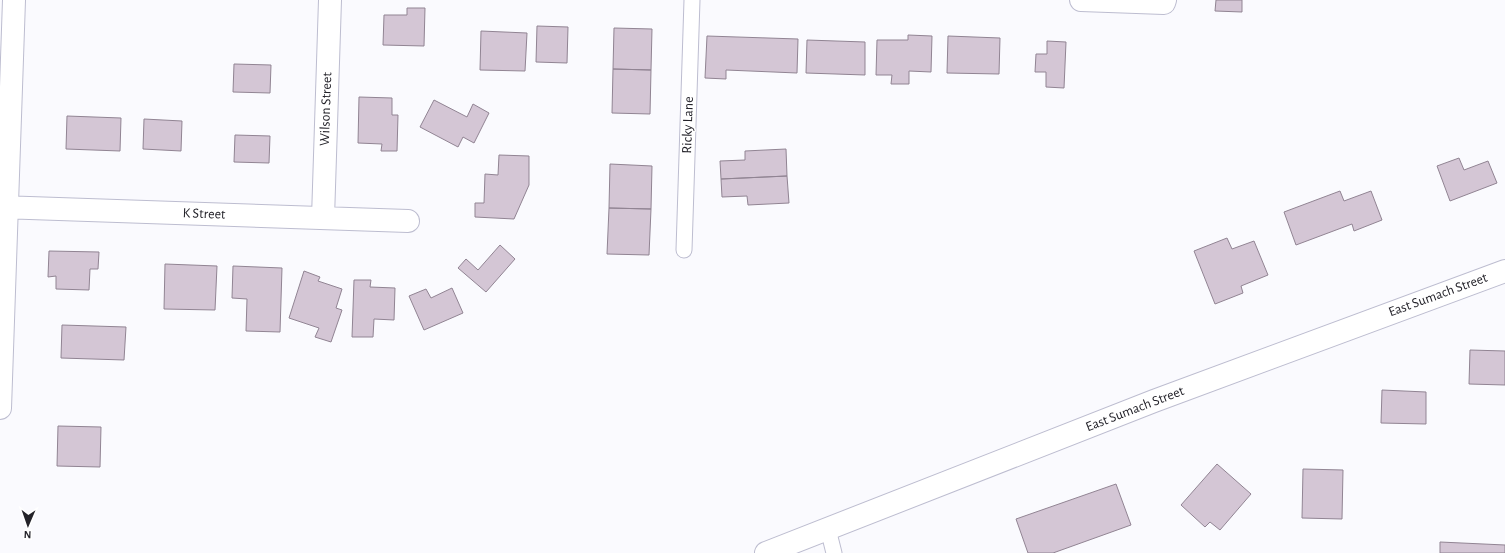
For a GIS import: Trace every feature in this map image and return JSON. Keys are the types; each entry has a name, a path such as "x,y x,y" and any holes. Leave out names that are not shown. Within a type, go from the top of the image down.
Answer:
{"street":[{"path":"0,408 4,207 14,0"},
{"name":"Wilson Street","path":"323,218 330,0"},
{"path":"1081,0 1164,2"},
{"name":"K Street","path":"4,207 408,221"},
{"name":"East Sumach Street","path":"766,553 1154,401 1505,271"}],"lane":[{"name":"Ricky Lane","path":"684,250 692,0"},
{"path":"828,529 834,553"}],"building":[{"path":"1216,0 1242,0 1242,12 1215,11"},
{"path":"407,8 425,8 424,46 383,45 384,15 407,15"},
{"path":"537,26 568,27 567,63 536,62"},
{"path":"614,28 652,29 651,70 613,69"},
{"path":"481,31 527,33 525,71 480,70"},
{"path":"908,35 932,36 931,72 909,71 909,84 891,84 892,75 876,75 877,40 908,40"},
{"path":"707,36 798,39 797,73 726,70 726,79 705,78"},
{"path":"948,36 1000,38 999,74 947,73"},
{"path":"807,40 865,42 865,75 806,73"},
{"path":"1047,41 1066,42 1064,88 1046,87 1046,72 1035,72 1036,54 1047,54"},
{"path":"234,64 271,65 270,93 233,92"},
{"path":"613,69 651,70 650,114 612,113"},
{"path":"359,97 392,98 392,115 398,115 397,151 381,151 382,144 358,143"},
{"path":"434,100 467,117 473,104 489,113 474,143 463,137 458,147 420,127"},
{"path":"67,116 121,118 120,151 66,149"},
{"path":"144,119 182,121 181,151 143,149"},
{"path":"235,135 270,136 269,163 234,162"},
{"path":"786,149 787,176 721,179 720,161 745,160 745,151"},
{"path":"499,155 529,156 529,185 514,219 475,217 475,203 484,203 485,174 498,175"},
{"path":"1459,158 1464,170 1488,161 1497,183 1450,201 1437,166"},
{"path":"610,164 652,166 651,209 609,208"},
{"path":"787,176 789,203 748,205 747,196 722,197 721,179"},
{"path":"1340,191 1344,201 1371,191 1382,220 1354,231 1352,224 1296,245 1284,212"},
{"path":"609,208 651,209 649,255 607,254"},
{"path":"1227,238 1232,249 1254,241 1268,275 1241,286 1243,293 1215,304 1194,251"},
{"path":"500,245 515,259 486,292 458,268 466,259 478,270"},
{"path":"49,251 99,252 98,269 90,269 89,290 56,289 56,276 48,277"},
{"path":"165,264 217,266 215,310 164,309"},
{"path":"233,266 282,268 280,332 246,331 247,299 232,298"},
{"path":"304,271 320,277 318,281 342,289 336,308 342,310 331,342 315,337 319,328 289,318"},
{"path":"354,280 371,280 370,287 395,288 394,320 374,319 373,337 352,337"},
{"path":"452,288 463,313 424,330 409,296 426,289 431,298"},
{"path":"62,325 126,327 124,360 61,358"},
{"path":"1470,350 1505,351 1505,385 1469,384"},
{"path":"1382,390 1426,392 1426,424 1381,423"},
{"path":"58,426 101,427 100,467 57,466"},
{"path":"1217,464 1251,494 1220,530 1210,522 1205,527 1181,505"},
{"path":"1303,469 1343,470 1342,519 1302,518"},
{"path":"1116,484 1131,525 1053,553 1028,553 1016,519"},
{"path":"1440,542 1505,545 1505,553 1440,553"}]}
